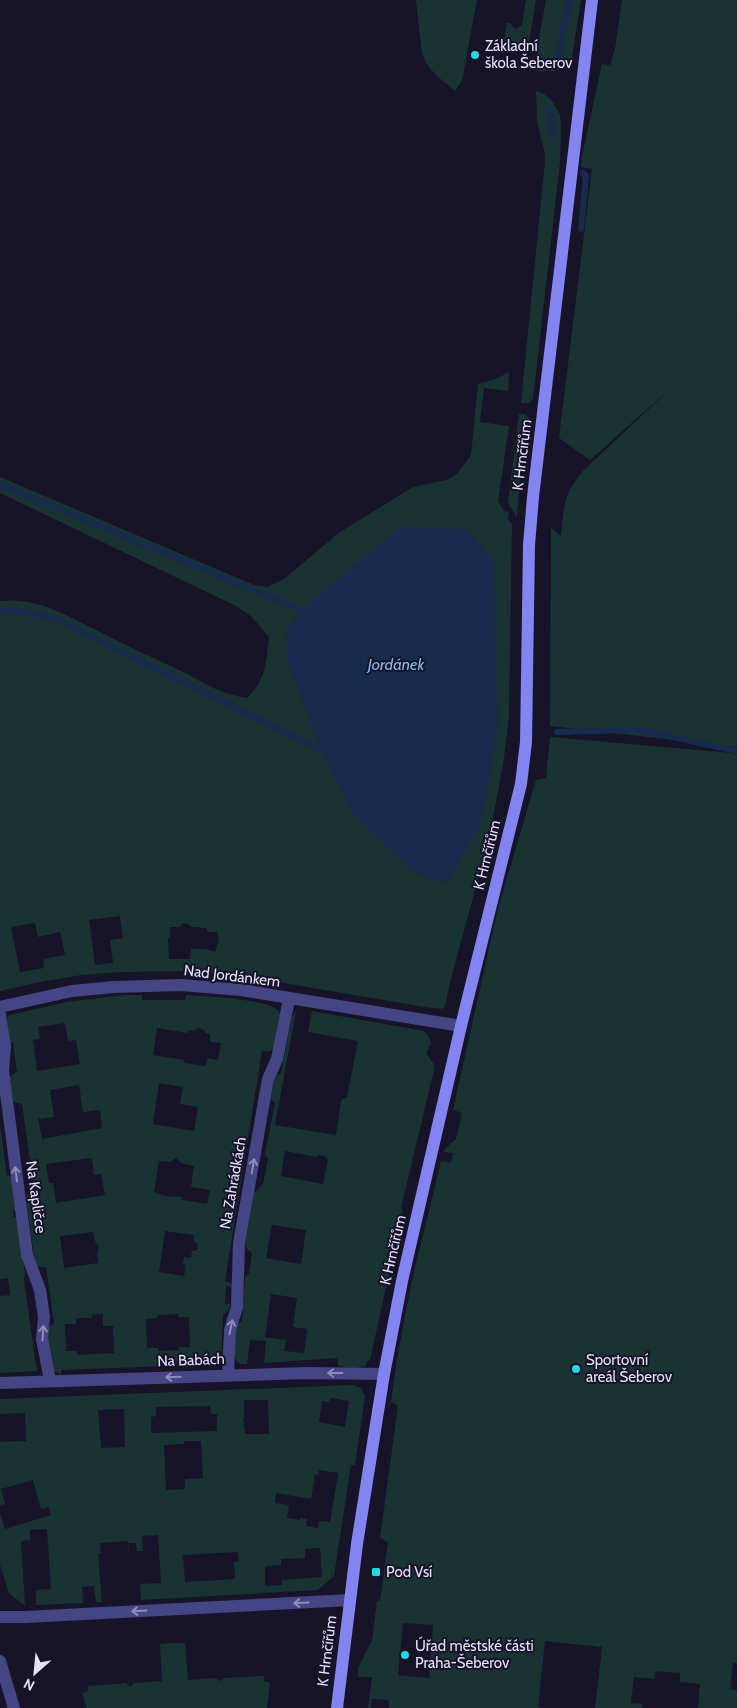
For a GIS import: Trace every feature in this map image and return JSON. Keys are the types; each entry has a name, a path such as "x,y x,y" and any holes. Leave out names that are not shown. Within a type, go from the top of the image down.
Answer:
{"street":[{"name":"K Hrnčířům","path":"337,1708 350,1600 384,1374 402,1281 460,1026 521,784 524,765 529,546 533,497 592,0"},
{"name":"Nad Jordánkem","path":"0,1007 72,991 114,987 181,985 212,987 460,1026"},
{"name":"Na Zahrádkách","path":"228,1375 230,1330 237,1307 239,1243 268,1079 278,1055 289,999"},
{"name":"Na Kapličce","path":"0,1015 5,1046 3,1070 25,1236 29,1261 40,1290 44,1316 42,1339 50,1380"},
{"name":"Na Babách","path":"0,1383 306,1373 384,1374"},
{"path":"0,1617 26,1618 350,1600"},
{"path":"0,1660 14,1708"}],"green space":[{"path":"416,0 477,0 463,76 455,91 428,65 422,53"},
{"path":"526,0 536,0 529,42 519,50 503,47 507,23 510,23 515,29 522,25"},
{"path":"546,0 581,0 572,58 569,63 561,69 553,71 537,71 538,44"},
{"path":"622,0 737,0 737,317 731,323 737,318 737,747 550,726 551,528 561,536 566,501 576,479 672,387 590,460 559,438 592,169 581,167 582,156 602,64 610,65 615,49"},
{"path":"536,91 544,94 553,102 560,115 560,162 533,399 528,403 521,403 545,161 537,123"},
{"path":"509,372 508,391 484,388 480,422 509,426 498,501 504,511 509,512 508,519 512,525 509,713 500,781 486,849 445,1007 441,1009 425,1007 230,974 194,971 120,972 82,975 0,991 0,601 25,601 49,608 210,686 247,698 254,691 262,677 269,637 251,616 236,606 0,493 0,477 254,585 268,587 284,579 340,532 413,487 446,480 457,474 471,455 478,384 496,379","holes":["120,916 123,938 110,940 113,963 95,965 89,920","35,923 38,937 60,932 65,955 43,959 44,968 20,972 11,927","183,923 192,927 206,928 208,932 217,932 219,939 215,952 205,949 191,949 190,959 169,959 168,938 170,937 170,927 179,927"]},
{"path":"519,414 525,414 530,419 524,423 517,518 508,503"},
{"name":"Sportovní areál Šeberov","path":"550,737 732,753 737,755 737,1663 733,1663 730,1689 737,1690 737,1708 698,1708 700,1684 680,1682 680,1673 655,1671 654,1679 634,1677 631,1703 643,1704 642,1708 595,1708 602,1647 545,1641 538,1707 543,1708 389,1708 389,1700 372,1699 371,1708 368,1708 372,1677 358,1677 358,1668 372,1640 377,1601 380,1601 388,1542 380,1538 398,1406 391,1402 412,1280 441,1161 451,1163 453,1153 443,1152 456,1139 462,1113 453,1110 497,912 536,780 546,778","holes":["403,1623 433,1625 429,1678 398,1675"]},
{"path":"123,995 142,995 142,1000 185,1000 186,995 220,997 260,1003 278,1010 280,1015 273,1049 262,1051 225,1281 231,1283 232,1287 226,1286 225,1304 231,1304 223,1315 221,1364 61,1370 61,1375 53,1370 46,1334 48,1327 54,1323 46,1267 40,1267 35,1264 26,1196 34,1188 22,1104 16,1103 13,1100 10,1078 17,1072 13,1042 10,1043 7,1018 9,1015 67,1002","holes":["65,1023 68,1041 76,1040 80,1064 37,1071 33,1040 40,1039 38,1027","157,1028 188,1033 189,1030 203,1029 206,1033 210,1034 210,1042 221,1043 218,1060 207,1058 206,1066 184,1063 184,1060 153,1055","159,1083 183,1087 180,1104 198,1107 194,1131 153,1124","79,1085 83,1112 100,1110 102,1128 42,1139 38,1119 54,1117 50,1090","92,1158 94,1175 101,1174 105,1195 56,1203 53,1183 49,1183 46,1164","176,1158 181,1163 194,1166 191,1187 210,1190 207,1204 182,1200 182,1197 165,1196 154,1192 159,1161 170,1162","165,1231 194,1235 194,1241 197,1243 198,1248 192,1251 191,1258 184,1257 183,1264 186,1265 184,1276 159,1272","93,1232 95,1241 99,1246 97,1254 98,1263 64,1268 60,1236","103,1314 103,1326 113,1326 114,1353 77,1355 77,1351 66,1351 65,1324 76,1324 76,1318 92,1318 92,1315","178,1314 178,1317 189,1317 190,1347 179,1347 179,1350 159,1351 158,1348 147,1348 146,1319 157,1318 158,1315"]},
{"path":"296,1011 275,1125 336,1135 341,1100 347,1097 358,1041 308,1032 312,1011 424,1031 431,1043 426,1053 435,1066 401,1208 403,1210 370,1360 366,1362 366,1366 355,1368 338,1366 337,1358 264,1363 266,1341 250,1340 247,1364 239,1364 235,1358 235,1327 242,1321 245,1277 249,1274 252,1253 245,1245 254,1193 263,1184 268,1158 265,1156 265,1153 275,1103 271,1099 275,1076 281,1073 292,1016","holes":["285,1151 317,1157 319,1155 325,1156 328,1160 323,1184 281,1176","272,1225 306,1230 301,1264 266,1258","271,1294 297,1298 293,1327 307,1329 304,1353 284,1351 286,1340 265,1337"]},
{"path":"0,1125 7,1176 15,1175 16,1210 13,1211 14,1217 17,1217 37,1371 0,1373 0,1296 10,1295 8,1278 0,1279"},
{"path":"352,1385 361,1388 365,1396 355,1465 351,1465 334,1576 318,1590 141,1600 140,1584 161,1583 158,1535 142,1536 143,1551 137,1551 136,1543 129,1543 129,1552 128,1541 100,1543 101,1553 98,1554 102,1602 96,1602 94,1586 82,1587 83,1603 36,1605 36,1590 51,1589 47,1529 30,1530 30,1540 21,1541 25,1606 9,1593 0,1565 0,1513 5,1529 51,1515 49,1507 41,1509 33,1480 1,1489 5,1504 0,1505 0,1442 26,1441 25,1413 0,1414 0,1399","holes":["330,1398 349,1401 345,1427 319,1422 322,1401 329,1402","244,1400 268,1400 269,1434 245,1434 243,1418","210,1406 211,1414 217,1414 217,1431 151,1433 151,1417 156,1416 156,1407","124,1409 125,1447 101,1448 98,1410","184,1441 201,1441 203,1478 185,1479 185,1489 166,1490 164,1445 184,1444","319,1470 338,1473 330,1522 319,1521 318,1528 306,1526 307,1519 287,1518 289,1505 275,1503 276,1493 311,1499 315,1475 318,1475","320,1548 322,1577 282,1580 282,1585 265,1586 265,1566 281,1565 281,1559 305,1558 305,1549","238,1552 239,1561 234,1562 235,1579 185,1582 183,1555"]},
{"path":"185,1643 188,1680 215,1678 220,1681 224,1678 264,1676 264,1681 270,1683 267,1708 87,1708 82,1693 88,1691 88,1686 126,1683 130,1687 134,1683 162,1681 160,1644"}],"water":[{"name":"Jordánek","path":"402,526 468,529 494,562 498,727 481,822 447,883 416,874 355,817 321,750 288,662 286,631 301,610"}],"waterway":[{"path":"555,67 570,0"},
{"path":"549,108 554,138"},
{"path":"581,229 586,176 583,173"},
{"path":"0,484 301,610"},
{"path":"0,611 29,613 57,620 321,750"},
{"path":"557,732 632,730 650,732 737,751"}],"place":[{"name":"Základní škola Šeberov","path":"475,55"},
{"name":"Sportovní areál Šeberov","path":"576,1369"},
{"name":"Pod Vsí","path":"376,1572"},
{"name":"Úřad městské části Praha-Šeberov","path":"405,1655"}]}
